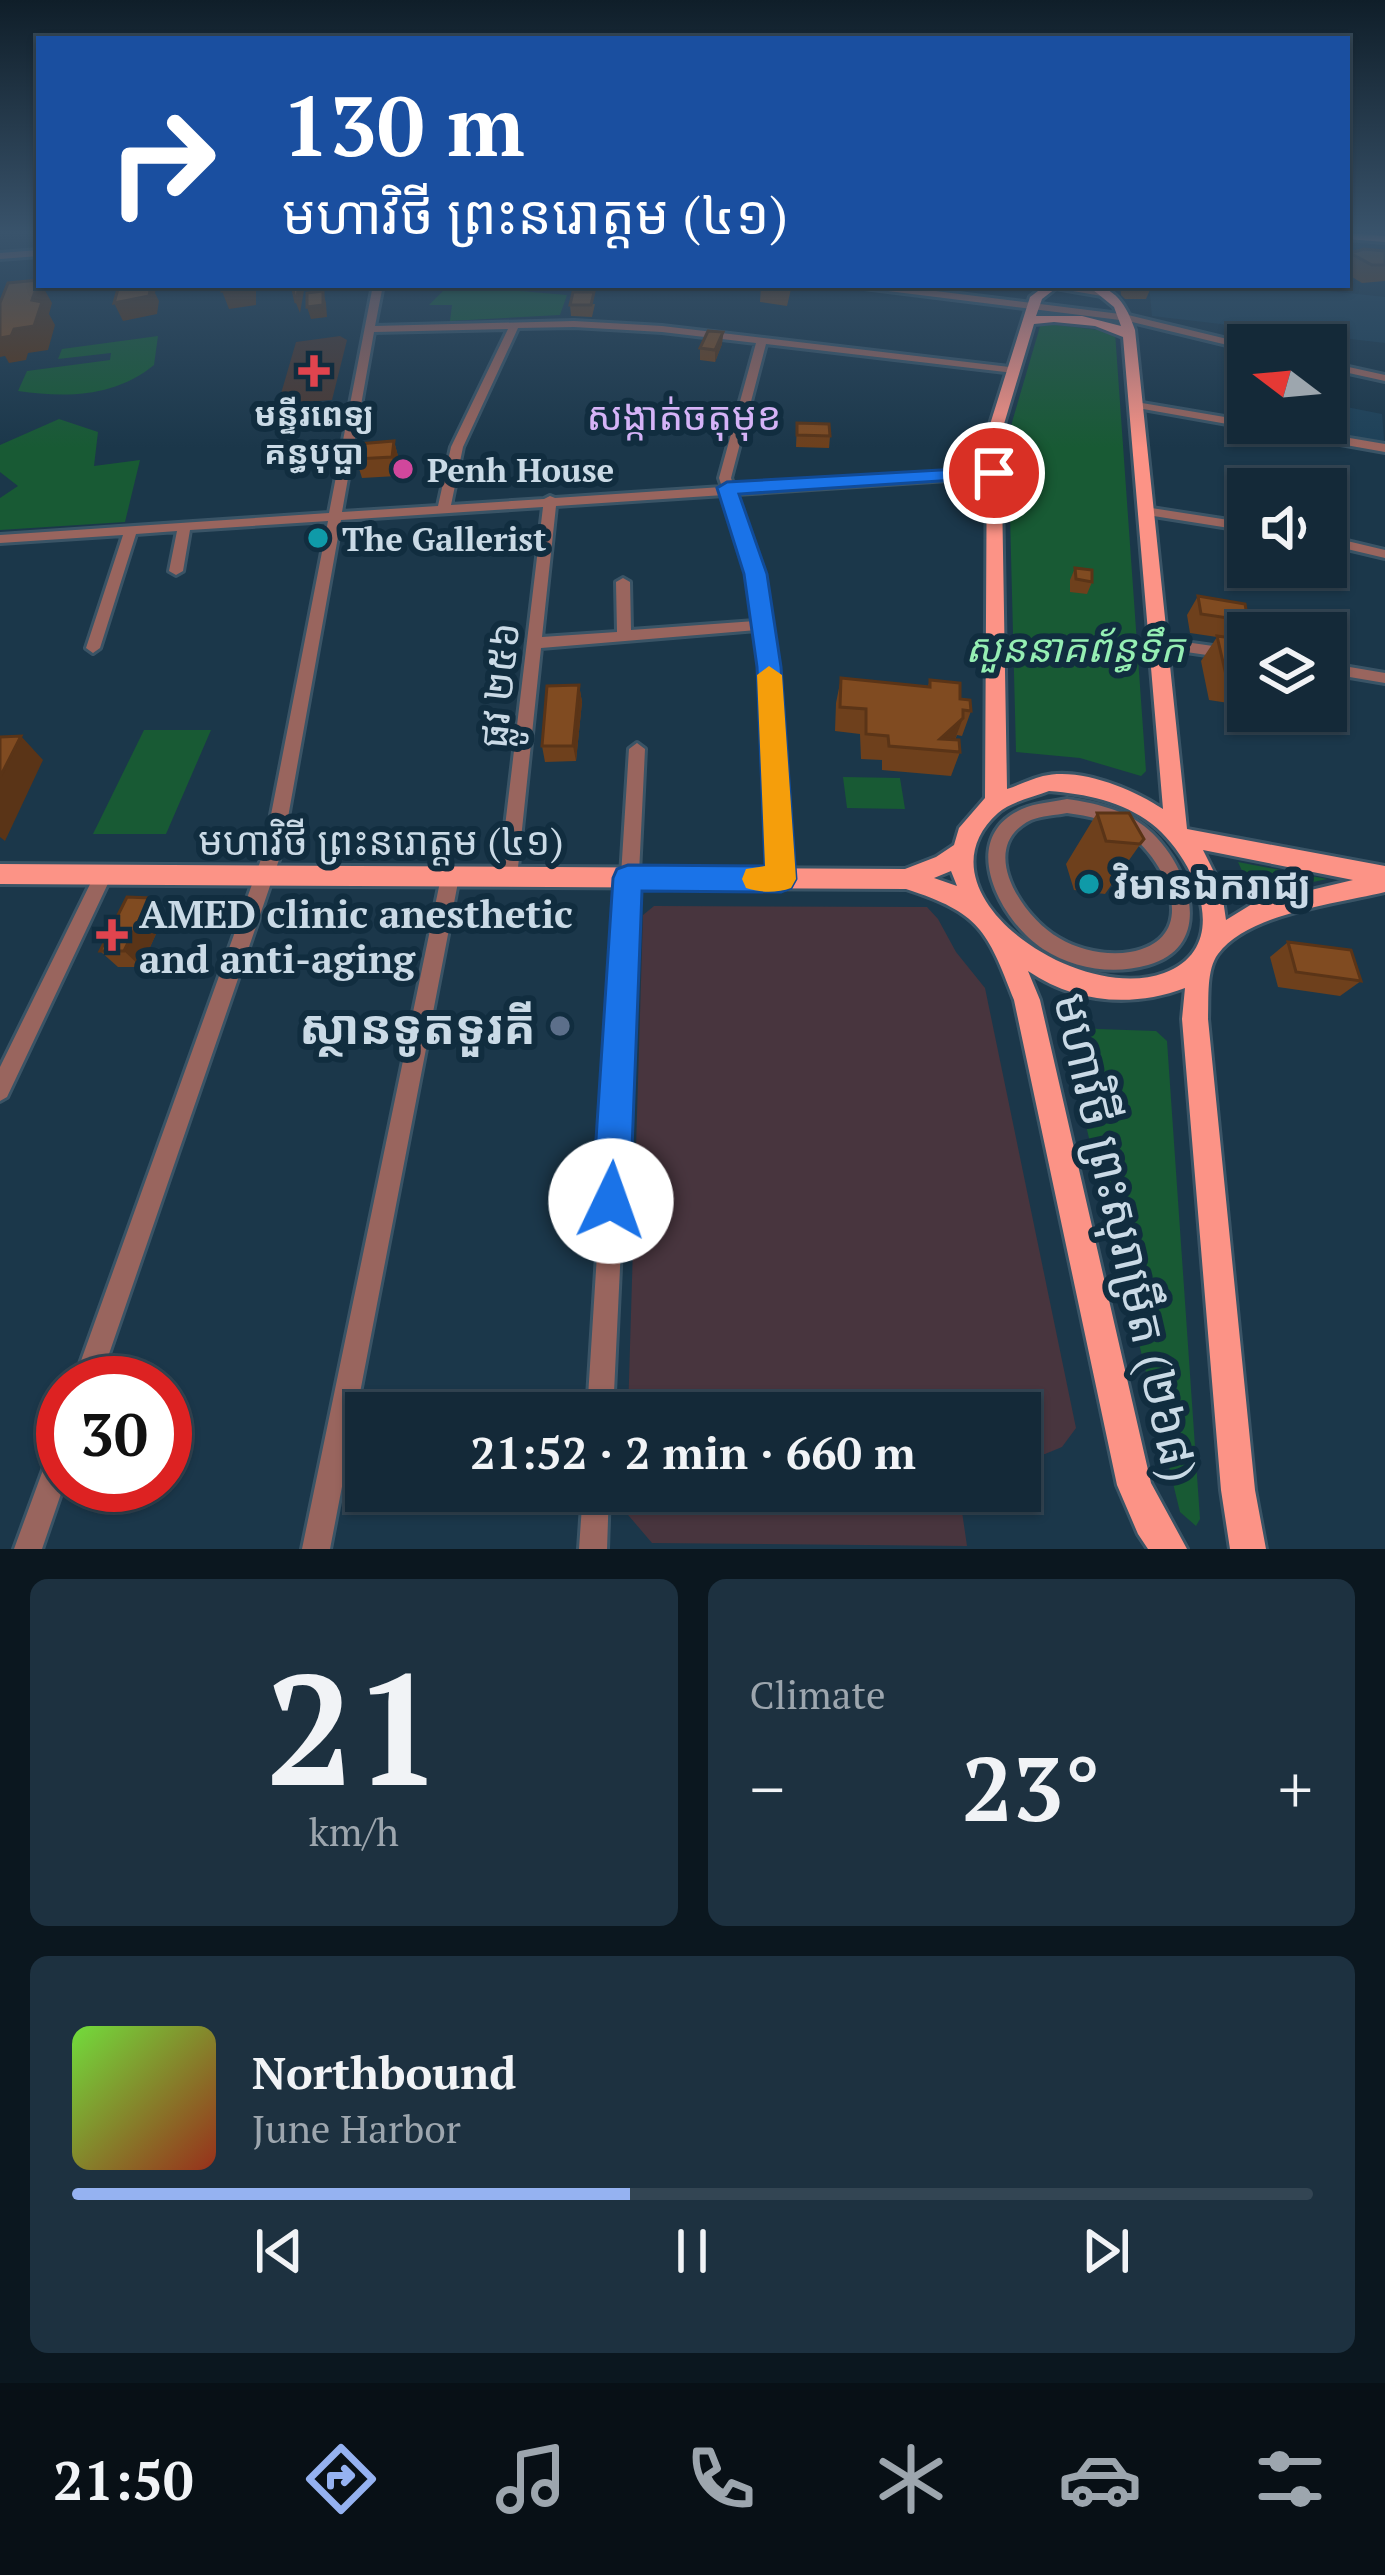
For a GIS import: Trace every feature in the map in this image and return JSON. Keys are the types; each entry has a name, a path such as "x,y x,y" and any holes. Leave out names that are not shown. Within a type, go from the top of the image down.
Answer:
{"main road":[{"path":"996,800 994,434 1036,303"},
{"path":"1118,303 1129,326 1179,835"},
{"path":"1033,314 1129,326"},
{"path":"1248,1549 1238,1490 1196,1019 1205,957 1215,905 1207,877 1179,835 1141,807 1100,789 1048,784 996,800 975,821 962,850 967,887 976,908 1003,942 1035,967 1100,992 1133,993 1163,987 1205,957 1252,914 1385,879"},
{"path":"1179,835 1385,879"},
{"name":"មហាវិថី ព្រះនរោត្តម (៤១)","path":"906,879 944,865 962,850"},
{"name":"មហាវិថី ព្រះនរោត្តម (៤១)","path":"0,874 906,879 947,892 976,908"},
{"name":"មហាវិថី ព្រះសុរាម្រឹត (២៦៨)","path":"1003,942 1027,1000 1134,1485 1150,1522 1169,1549"}],"street":[{"path":"96,1356 266,876 374,303"},
{"path":"971,303 1033,314"},
{"path":"444,508 457,448 515,325"},
{"path":"1129,326 1212,333 1227,339"},
{"path":"369,328 662,328 1014,370"},
{"path":"763,340 724,478 755,574 763,625 781,879"},
{"path":"1347,370 1385,378"},
{"path":"1136,405 1385,448"},
{"path":"0,539 994,473"},
{"name":"ផ្លូវ ២៥៦","path":"508,877 550,500"},
{"path":"1145,511 1227,524"},
{"path":"176,571 184,526"},
{"path":"93,648 131,530"},
{"path":"1347,544 1385,554"},
{"path":"623,582 624,636"},
{"path":"536,643 763,625"},
{"path":"1157,643 1227,653"},
{"path":"1347,672 1385,678"},
{"path":"601,1392 637,749"},
{"path":"1067,806 1114,817 1152,842 1178,880 1182,915 1176,932 1148,956 1128,962 1080,958 1036,935 1005,901 994,863 1005,831 1033,811 1067,806"},
{"path":"0,1090 103,875"},
{"path":"316,1549 450,877"},
{"path":"28,1549 41,1512"},
{"path":"593,1549 595,1512"}],"shaded area":[{"path":"1151,303 1385,303 1385,343 1347,339 1347,324 1227,325 1152,316"},
{"name":"មន្ទីរពេទ្យ គន្ធបុប្ផា","path":"340,336 347,340 332,400 278,404 296,342"},
{"path":"1347,407 1382,414 1385,451 1346,444"},
{"path":"654,906 927,907 938,919 956,952 985,988 1076,1428 1062,1447 1041,1454 1041,1392 629,1392 643,915"},
{"path":"626,1512 962,1512 967,1546 652,1543"}],"green space":[{"path":"564,303 560,315 450,321 452,305 429,305"},
{"name":"សួននាគព័ន្ធទឹក","path":"1041,323 1115,332 1146,771 1141,776 1080,758 1016,752 1008,436"},
{"path":"158,336 154,365 123,384 90,393 18,391 27,371 110,360 111,353 58,359 62,349"},
{"path":"59,419 98,432 94,466 140,460 125,522 0,530 0,498 18,486 0,472 0,445"},
{"path":"144,730 211,730 166,834 93,834"},
{"path":"843,777 900,778 905,809 847,808"},
{"path":"1238,862 1327,879 1253,895"},
{"path":"1069,1020 1097,1029 1156,1031 1167,1041 1200,1519 1196,1526 1180,1512 1062,1027"}],"building":[{"path":"0,303 42,303 34,326 14,329 11,336 0,338"},
{"path":"708,331 723,332 715,350 700,348"},
{"path":"797,423 829,424 830,436 797,435"},
{"path":"394,441 392,457 356,459 358,444"},
{"path":"1075,568 1092,570 1092,582 1076,579"},
{"path":"1198,596 1245,604 1246,612 1227,612 1227,618 1201,614"},
{"path":"1217,636 1227,637 1226,675"},
{"path":"841,678 930,687 930,680 960,683 960,699 970,700 971,711 963,710 963,718 940,739 959,740 960,752 889,746 888,736 866,734 866,709 840,707"},
{"path":"579,685 573,746 542,746 547,686"},
{"path":"21,736 0,777 0,737"},
{"path":"1097,813 1129,813 1144,839 1140,844 1106,841"},
{"path":"127,897 150,898 124,951 100,951"},
{"path":"1288,942 1351,950 1361,981 1296,972"}],"slow traffic":[{"path":"757,879 781,879 769,675"}],"place":[{"name":"មន្ទីរពេទ្យ គន្ធបុប្ផា","path":"314,371"},
{"name":"Penh House","path":"403,469"},
{"name":"The Gallerist","path":"318,538"},
{"name":"វិមានឯករាជ្យ","path":"1089,884"},
{"name":"AMED clinic anesthetic and anti-aging","path":"112,935"},
{"name":"ស្ថានទូតទួរគី","path":"560,1026"}],"district":[{"name":"សង្កាត់ចតុមុខ","path":"684,415"}],"route":[{"path":"611,1201 628,878 781,879 769,667 755,574 727,488 994,473"}]}
